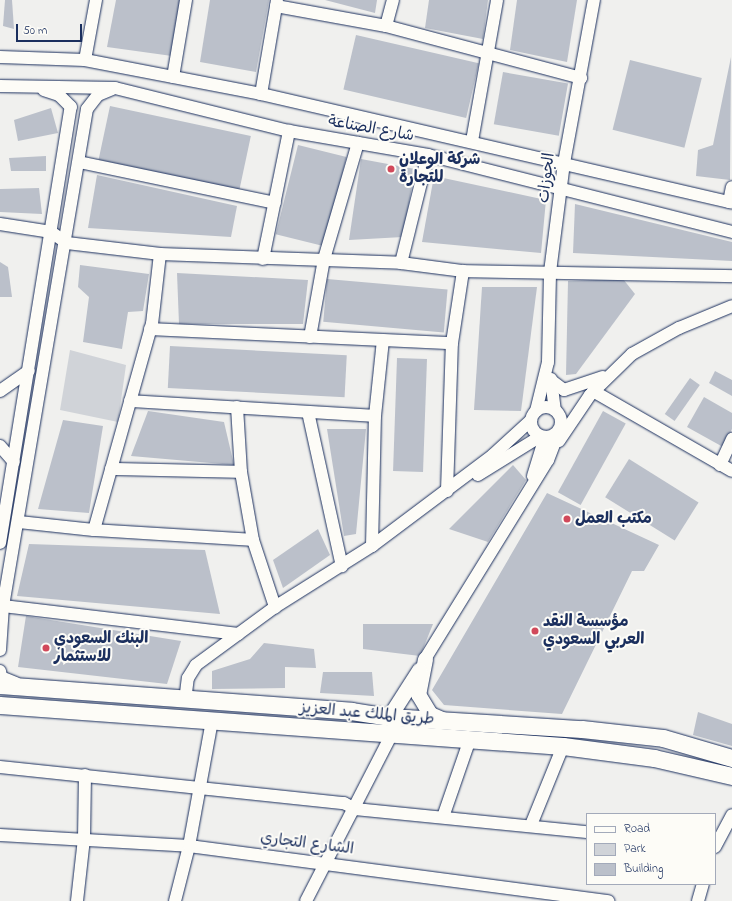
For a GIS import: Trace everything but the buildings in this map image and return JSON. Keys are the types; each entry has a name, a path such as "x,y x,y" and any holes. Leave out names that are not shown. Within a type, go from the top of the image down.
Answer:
{"highway":[{"name":"طريق الملك عبد العزيز","path":"0,685 185,701 351,711 391,726 470,739 564,746 654,758 732,776"},
{"name":"طريق الملك عبد العزيز","path":"0,705 212,721 391,726 444,721 662,738 732,758"}],"main road":[{"path":"425,659 418,694 430,714 444,721"},
{"path":"391,726 425,659"}],"street":[{"path":"85,60 96,0"},
{"path":"173,77 186,0"},
{"path":"386,26 393,0"},
{"path":"472,141 489,53 497,0"},
{"name":"الجوزات","path":"548,362 550,272 563,188 564,163 581,78 594,0"},
{"path":"261,94 276,3 386,26 581,78"},
{"name":"شارع الصناعة","path":"0,57 85,60 261,94 472,141 730,203"},
{"name":"شارع الصناعة","path":"0,86 115,88 289,131 428,155 732,232"},
{"path":"0,543 71,107 59,95 32,86"},
{"path":"0,650 3,606 67,243 87,109 98,95 115,88"},
{"path":"264,259 289,131"},
{"path":"310,337 324,259 358,143"},
{"path":"401,263 428,155"},
{"path":"79,162 275,203"},
{"path":"730,203 732,187"},
{"path":"0,224 51,232 67,243 160,254 401,263 463,271 732,276"},
{"path":"94,530 150,329 160,254"},
{"path":"447,491 452,343 463,271"},
{"path":"447,491 560,429 606,376 644,344 732,306"},
{"path":"150,329 452,343"},
{"path":"372,546 375,416 383,340"},
{"path":"548,362 552,381 555,410 560,429 548,460"},
{"path":"543,437 534,430 534,416 548,362"},
{"path":"0,391 29,371"},
{"path":"552,381 564,390 606,376"},
{"path":"593,391 732,472"},
{"path":"130,401 375,416"},
{"path":"237,407 241,472 253,540 275,607"},
{"path":"185,701 188,678 196,665 275,607 372,546 447,491 546,407 555,410"},
{"path":"425,659 577,411"},
{"path":"308,412 342,566"},
{"path":"528,492 543,437"},
{"path":"720,465 732,439"},
{"path":"0,446 14,462"},
{"path":"111,469 241,472"},
{"path":"19,522 94,530 253,540"},
{"path":"3,606 238,634"},
{"path":"0,671 1,677 25,686"},
{"path":"175,901 189,846 212,721"},
{"path":"306,901 355,809 391,726"},
{"path":"443,817 470,739"},
{"path":"531,825 564,746"},
{"path":"0,767 344,803 355,809 531,825 586,832"},
{"path":"77,901 84,839 85,775"},
{"path":"716,845 732,815"},
{"name":"الشارع التجاري","path":"0,835 189,846 325,863 568,898 608,901"},
{"path":"698,901 703,885"}],"green space":[{"path":"70,350 126,365 118,422 60,410"}],"place":[{"name":"شركة الوعلان للتجارة","path":"391,169"},
{"name":"مكتب العمل","path":"567,519"},
{"name":"مؤسسة النقد العربي السعودي","path":"535,631"},
{"name":"البنك السعودي للاستثمار","path":"46,648"}]}
